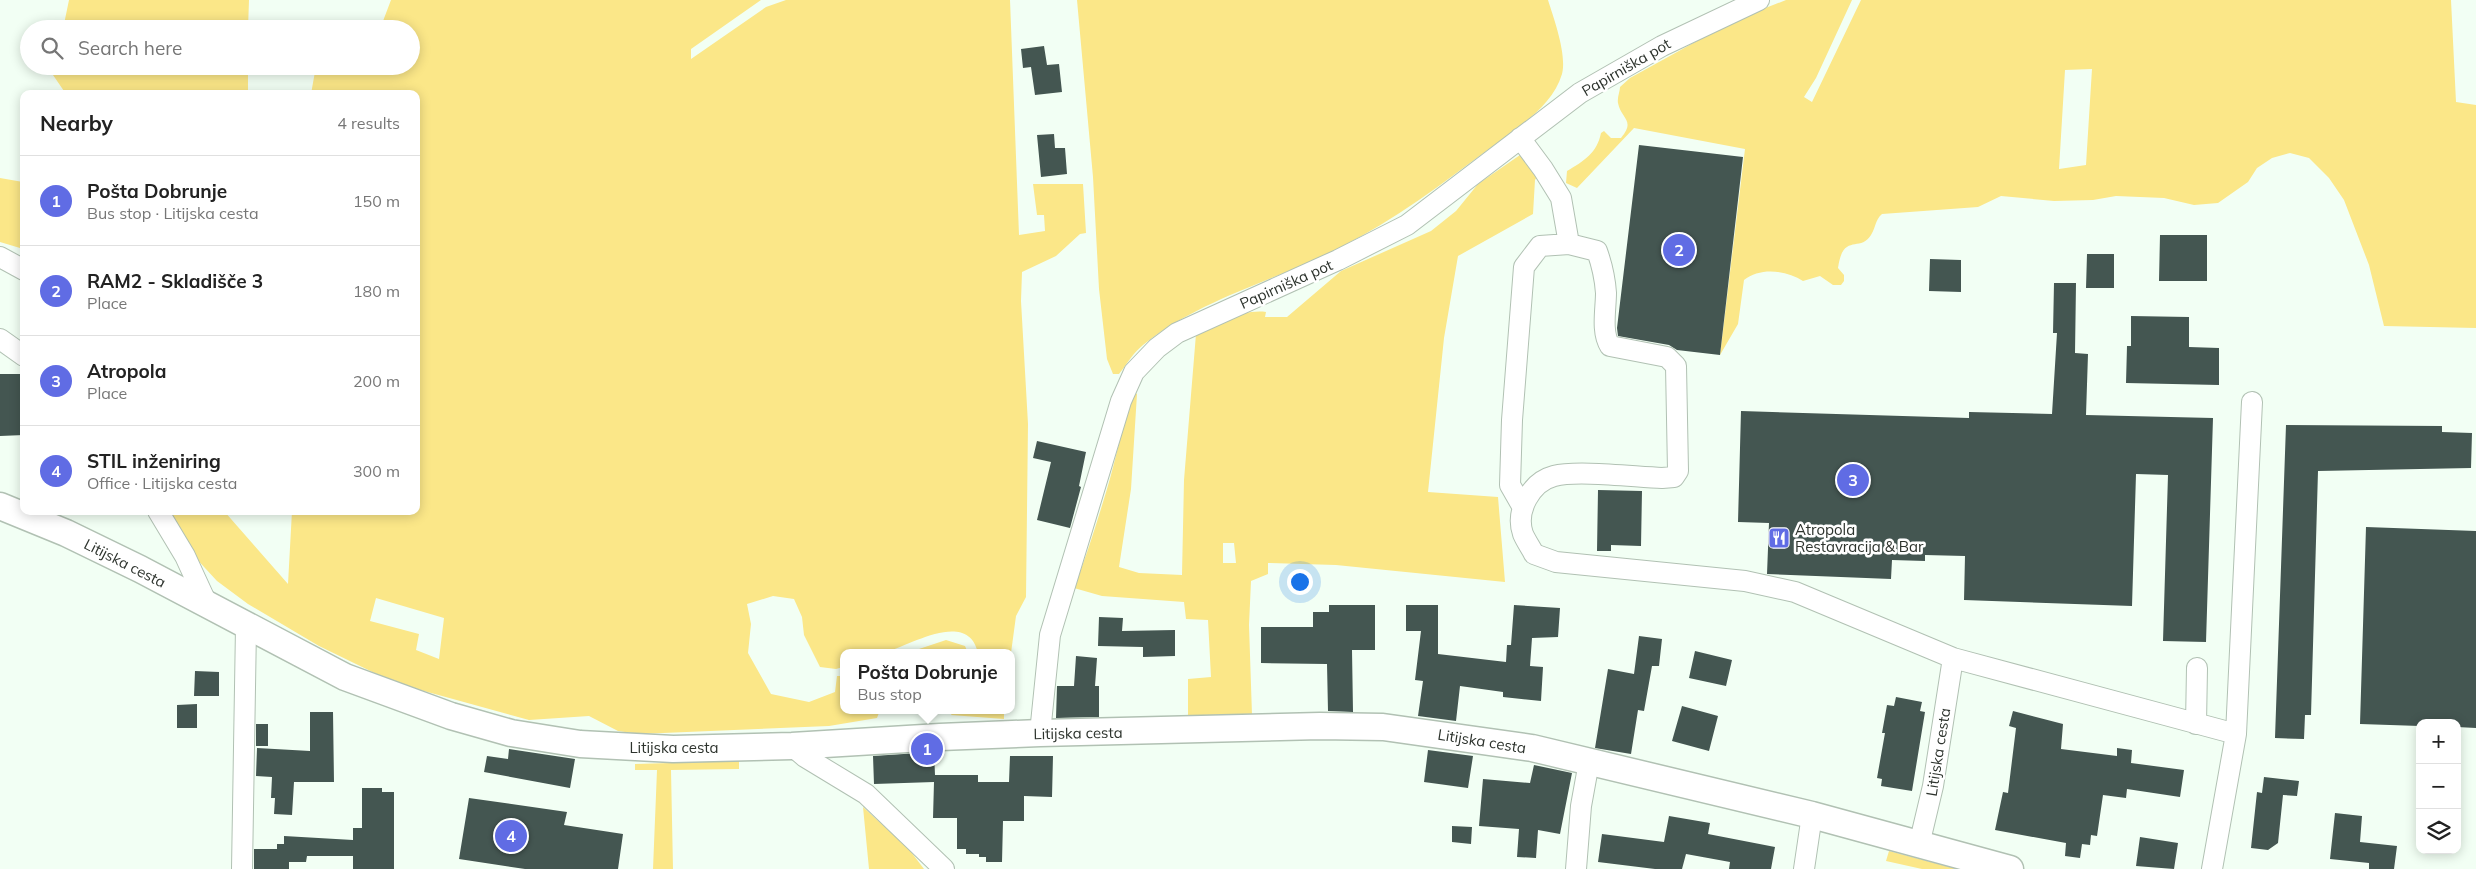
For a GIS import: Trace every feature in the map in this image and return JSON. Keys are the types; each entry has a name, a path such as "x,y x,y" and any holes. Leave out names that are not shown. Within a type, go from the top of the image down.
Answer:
{"main road":[{"name":"Litijska cesta","path":"0,506 20,514"},
{"name":"Litijska cesta","path":"22,515 66,533 345,677 451,716 511,732 580,744 625,748 792,746 940,737 1320,726 1382,727 1532,748 1812,815 2010,869"}],"street":[{"name":"Papirniška pot","path":"1040,734 1050,635 1121,401 1134,372 1157,348 1177,333 1338,260 1407,225 1580,93 1662,46 1759,0"},
{"path":"1520,138 1561,198 1569,244"},
{"path":"1522,506 1537,485 1554,476 1574,474 1662,478 1674,477 1678,471 1676,366 1667,357 1610,346 1605,339 1606,291 1603,266 1597,251 1569,244 1540,246 1524,267 1512,420 1510,485 1522,506 1522,533 1534,554 1556,562 1745,581 1795,592 1953,658 2236,734"},
{"path":"0,257 20,268"},
{"path":"0,339 20,353"},
{"path":"2212,869 2236,734 2252,402"},
{"path":"160,515 185,556 208,606"},
{"path":"242,869 246,627"},
{"name":"Litijska cesta","path":"1919,845 1934,786 1953,658"},
{"path":"2196,668 2196,724"},
{"path":"792,746 805,757 866,794 944,869"},
{"path":"1576,869 1581,806 1589,762"},
{"path":"1804,869 1812,815"}],"shaded area":[{"path":"69,0 249,0 248,20 65,20"},
{"path":"391,0 761,0 691,49 691,59 766,7 786,0 1010,0 1019,235 1045,231 1044,215 1037,215 1033,184 1083,184 1086,233 1080,234 1056,256 1022,272 1021,301 1028,424 1026,597 1016,616 1012,649 976,649 972,640 963,633 938,633 894,649 840,649 840,668 820,667 804,635 802,617 794,599 773,596 747,604 751,624 748,653 771,694 809,702 835,692 837,676 840,676 840,714 878,714 877,718 829,726 639,734 618,731 589,716 529,720 395,683 319,646 248,604 217,581 193,555 170,515 228,515 288,584 292,515 420,515 420,90 312,90 314,75 420,75 420,20 383,20","holes":["376,598 444,618 439,659 416,650 419,634 370,621"]},
{"path":"1077,0 1548,0 1563,57 1562,74 1551,96 1534,115 1456,174 1399,213 1360,237 1315,260 1189,315 1143,345 1119,374 1113,374 1107,359 1099,289 1093,177"},
{"path":"1786,0 1852,0 1816,78 1804,97 1812,102 1861,0 2451,0 2456,102 2476,105 2476,328 2384,326 2369,265 2344,200 2329,178 2309,158 2290,153 2272,158 2257,168 2248,182 2218,203 2194,205 2164,198 2116,196 2093,200 2054,201 2001,196 1978,207 1882,214 1867,240 1848,246 1844,250 1840,257 1838,268 1844,275 1844,281 1841,285 1833,285 1820,276 1803,281 1781,272 1758,273 1744,280 1738,324 1720,355 1745,149 1634,128 1577,188 1566,183 1567,171 1589,156 1596,146 1601,133 1604,131 1611,138 1621,138 1625,132 1627,123 1618,103 1620,87 1630,78 1735,20","holes":["2092,69 2086,165 2059,169 2065,70"]},
{"path":"53,75 248,75 248,90 63,90"},
{"path":"1520,155 1530,159 1538,175 1535,180 1533,214 1458,256 1444,338 1428,492 1498,497 1505,582 1336,565 1268,563 1268,574 1251,581 1249,625 1252,715 1188,720 1188,679 1211,677 1208,620 1186,619 1184,602 1102,596 1074,588 1088,551 1111,477 1134,392 1137,394 1131,489 1119,567 1139,573 1182,575 1184,480 1196,334 1230,318 1248,313 1266,312 1265,317 1287,317 1341,271 1431,231 1456,211 1478,184","holes":["1223,543 1234,543 1236,563 1223,563"]},
{"path":"0,178 20,181 20,248 0,242"},
{"path":"946,640 965,646 966,649 919,649"},
{"path":"1004,714 1004,719 951,715"},
{"path":"739,761 739,769 671,770 673,869 653,869 657,770 635,770 635,764"},
{"path":"863,807 908,848 924,869 869,869"},
{"path":"1889,851 1957,869 1922,869 1886,861"}],"building":[{"path":"1044,46 1047,65 1059,64 1062,92 1035,95 1031,67 1023,68 1021,49"},
{"path":"1054,134 1055,148 1065,148 1067,174 1041,177 1037,135"},
{"path":"1639,145 1743,157 1720,355 1677,350 1669,345 1618,336 1617,328"},
{"path":"2160,235 2207,235 2207,281 2159,281"},
{"path":"2087,254 2114,254 2114,288 2086,288"},
{"path":"1930,259 1961,260 1961,292 1929,291"},
{"path":"2054,283 2076,283 2075,353 2088,354 2086,415 2213,418 2206,642 2163,641 2168,475 2136,474 2132,606 1964,600 1965,556 1925,555 1925,561 1892,560 1891,579 1767,574 1769,523 1738,522 1741,411 1969,418 1969,412 2052,414 2057,333 2053,333"},
{"path":"2131,316 2189,317 2189,347 2219,348 2219,385 2126,383 2127,346 2131,346"},
{"path":"0,374 20,374 20,435 0,436"},
{"path":"2286,425 2442,426 2442,432 2472,433 2471,468 2318,471 2311,715 2305,715 2304,739 2275,738"},
{"path":"1037,441 1086,452 1079,486 1081,487 1070,528 1037,520 1051,462 1033,458"},
{"path":"1598,490 1642,491 1641,546 1611,545 1611,551 1597,551"},
{"path":"2366,527 2476,531 2476,728 2461,727 2461,719 2416,719 2416,726 2360,724"},
{"path":"1329,605 1375,605 1375,650 1352,650 1353,712 1328,711 1327,664 1261,663 1261,627 1313,627 1313,612 1329,612"},
{"path":"1406,605 1438,605 1438,654 1506,662 1507,645 1511,645 1514,605 1560,608 1558,637 1532,638 1530,666 1543,667 1541,701 1503,697 1503,692 1460,686 1456,721 1418,716 1423,681 1415,680 1421,631 1406,631"},
{"path":"1099,617 1123,618 1122,631 1175,630 1175,656 1143,657 1143,647 1098,646"},
{"path":"1639,636 1662,639 1659,666 1652,666 1644,711 1638,710 1631,754 1595,748 1608,669 1634,674"},
{"path":"1695,651 1732,660 1726,686 1689,678"},
{"path":"1076,656 1097,658 1095,686 1099,686 1099,717 1056,718 1057,686 1074,686"},
{"path":"195,671 219,672 219,696 194,696"},
{"path":"1896,697 1922,702 1920,711 1925,712 1912,791 1881,786 1882,779 1877,778 1885,733 1882,733 1887,705 1894,706"},
{"path":"197,704 197,728 177,728 177,705"},
{"path":"1682,706 1718,716 1709,751 1672,741"},
{"path":"2013,711 2063,724 2061,749 2117,756 2117,748 2132,750 2131,763 2184,770 2180,797 2127,789 2126,798 2103,795 2097,836 2091,835 2090,845 2082,844 2080,858 2065,856 2066,843 1995,830 2003,792 2008,793 2016,728 2009,726"},
{"path":"310,712 333,712 334,782 294,782 292,815 274,814 275,798 271,798 272,777 256,776 257,748 310,751"},
{"path":"256,724 268,724 268,746 256,746"},
{"path":"509,749 575,759 570,788 484,772 487,756 508,759"},
{"path":"1428,750 1473,756 1468,788 1424,782"},
{"path":"934,752 935,775 978,775 978,782 1009,782 1010,756 1053,756 1052,797 1024,796 1024,821 1003,821 1002,862 986,862 986,857 979,857 979,854 966,854 966,849 957,849 957,818 933,818 934,782 874,784 873,756"},
{"path":"1534,765 1572,773 1560,834 1538,830 1536,858 1517,857 1519,829 1479,826 1483,779 1530,783"},
{"path":"2264,777 2299,781 2297,796 2283,795 2278,843 2268,850 2251,848 2257,792 2262,793"},
{"path":"362,788 382,788 382,792 394,792 394,869 353,869 353,856 307,856 306,862 289,862 289,869 254,869 254,849 277,849 277,844 284,844 284,836 353,840 353,828 362,828"},
{"path":"469,798 567,812 564,825 623,834 618,869 525,869 459,859"},
{"path":"2335,813 2362,816 2360,842 2397,846 2394,869 2369,869 2369,863 2330,859"},
{"path":"1669,816 1710,823 1708,834 1775,847 1771,869 1729,869 1730,862 1686,854 1682,869 1655,869 1598,862 1602,834 1664,842"},
{"path":"1452,826 1472,827 1471,844 1452,842"},
{"path":"2140,837 2178,843 2174,869 2136,866"}],"place":[{"name":"RAM2 - Skladišče 3","path":"1679,250"},
{"name":"Atropola","path":"1853,480"},
{"name":"Atropola Restavracija & Bar","path":"1779,538"},
{"name":"Pošta Dobrunje","path":"927,749"},
{"name":"STIL inženiring","path":"511,836"}]}
